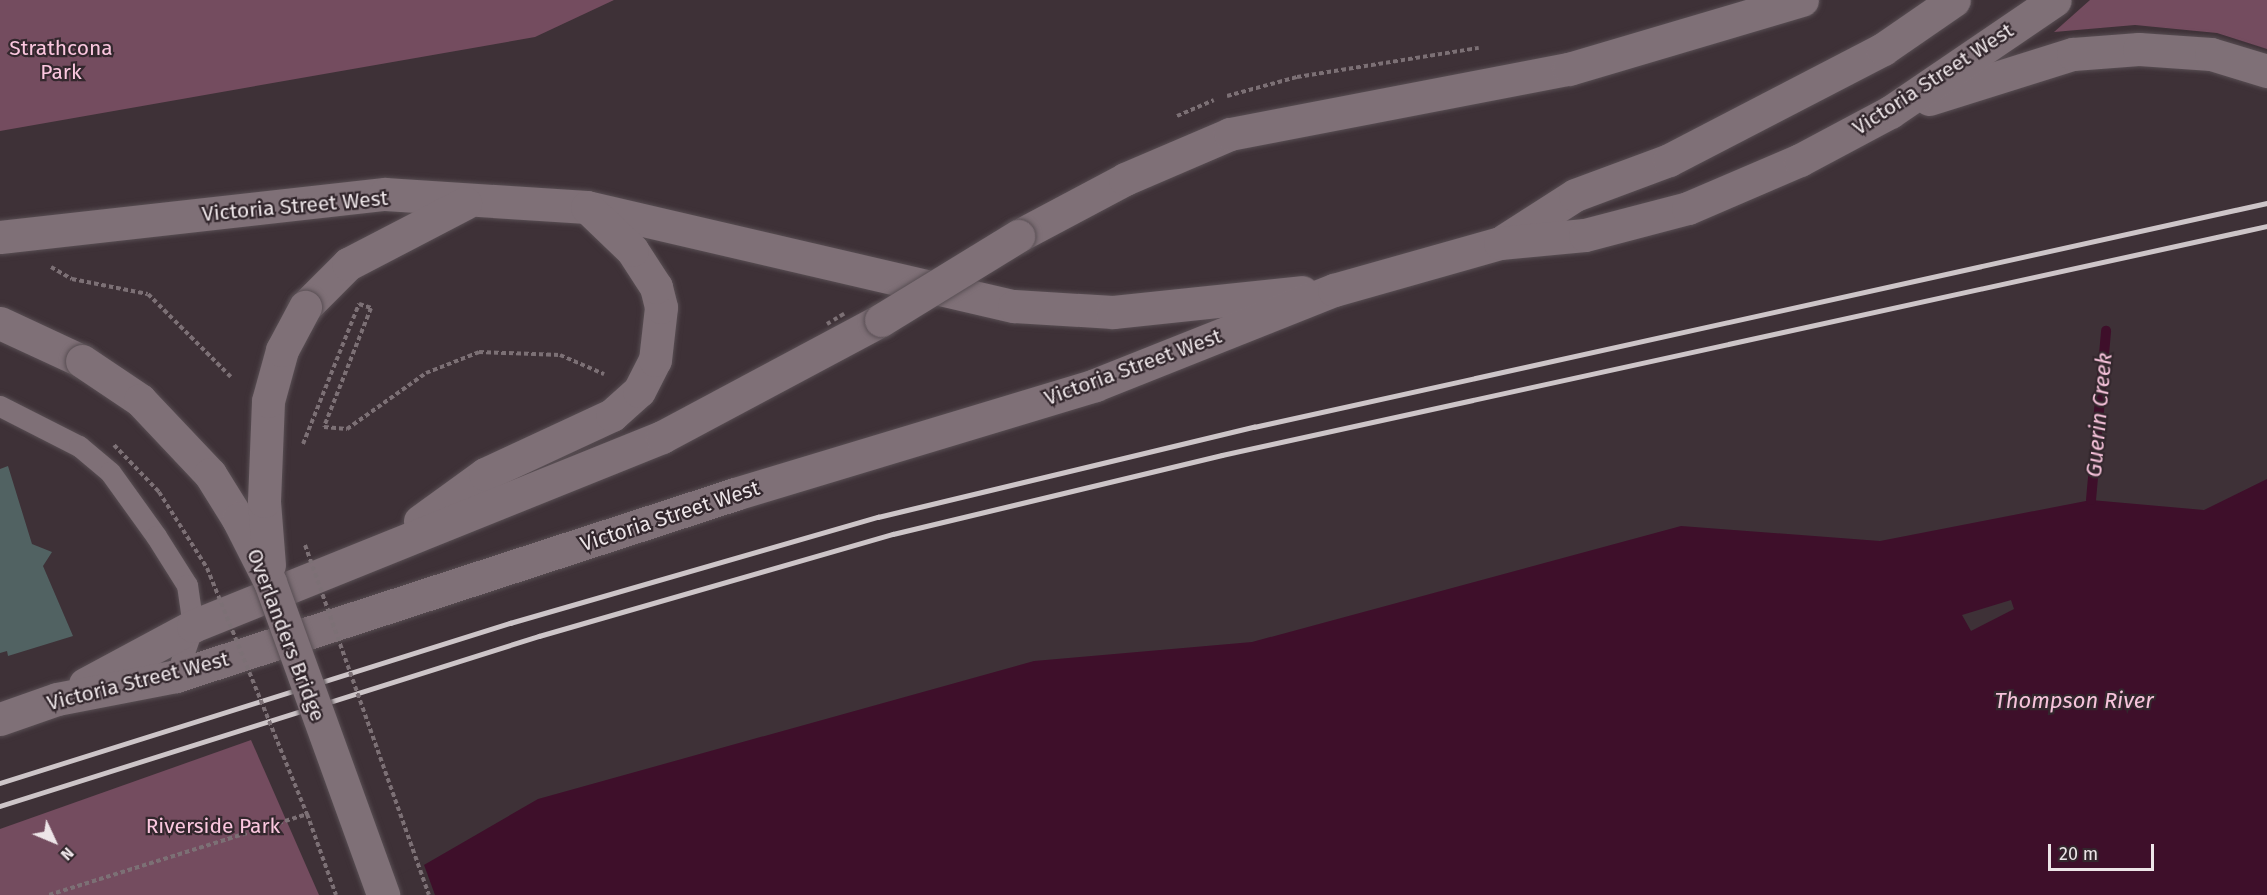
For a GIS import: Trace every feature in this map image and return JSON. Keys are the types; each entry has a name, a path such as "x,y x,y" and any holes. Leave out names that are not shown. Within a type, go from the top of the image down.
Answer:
{"main road":[{"path":"57,699 193,626 662,437 881,320 1018,236 1125,179 1230,134 1569,69 1802,0"},
{"name":"Victoria Street West","path":"1500,243 1575,195 1669,160 1883,49 1954,0"},
{"name":"Victoria Street West","path":"0,719 57,699 176,676 735,494 1095,385 1334,290 1500,243 1585,236 1688,207 1800,160 1890,112 2055,0"},
{"path":"1890,112 2073,54 2139,49 2211,54 2267,71"},
{"name":"Victoria Street West","path":"0,237 385,194 465,203 587,207 1014,306 1113,312 1334,290"},
{"path":"270,582 264,501 268,401 282,350 305,307 348,264 465,203"},
{"path":"378,552 485,474 612,416 639,391 655,360 661,332 656,287 632,250 587,207"},
{"name":"Overlanders Bridge","path":"0,323 82,361 140,400 210,474 270,582 383,895"}],"lane":[{"path":"0,406 79,446 110,472 187,585 193,626 176,676"}],"path":[{"path":"140,290 170,312 231,377"},
{"path":"300,450 359,304 371,308 324,427 347,429 434,368 479,352 560,356 639,391"},
{"path":"114,445 159,492 207,568 307,814 336,895"},
{"path":"302,535 429,895"},
{"path":"49,895 307,814"}],"green space":[{"name":"Strathcona Park","path":"0,0 614,0 535,37 0,131"},
{"path":"2090,0 2267,0 2267,49 2217,33 2135,25 2054,32"},
{"name":"Riverside Park","path":"251,740 319,895 0,895 0,829"}],"water":[{"name":"Thompson River","path":"2267,479 2267,895 372,895 538,799 1034,661 1252,642 1681,526 1880,541 2091,500 2204,510"}],"pier":[{"path":"2011,600 2014,609 1971,631 1962,615"},
{"path":"423,862 435,895 369,895 370,892"}],"building":[{"path":"8,466 32,544 52,552 43,566 73,636 8,656 7,651 0,653 0,469"}],"waterway":[{"name":"Guerin Creek","path":"2091,500 2106,331"}],"railway":[{"path":"0,783 510,623 878,517 1254,427 2267,203"},
{"path":"0,806 539,636 893,534 1222,455 2267,226"}]}
